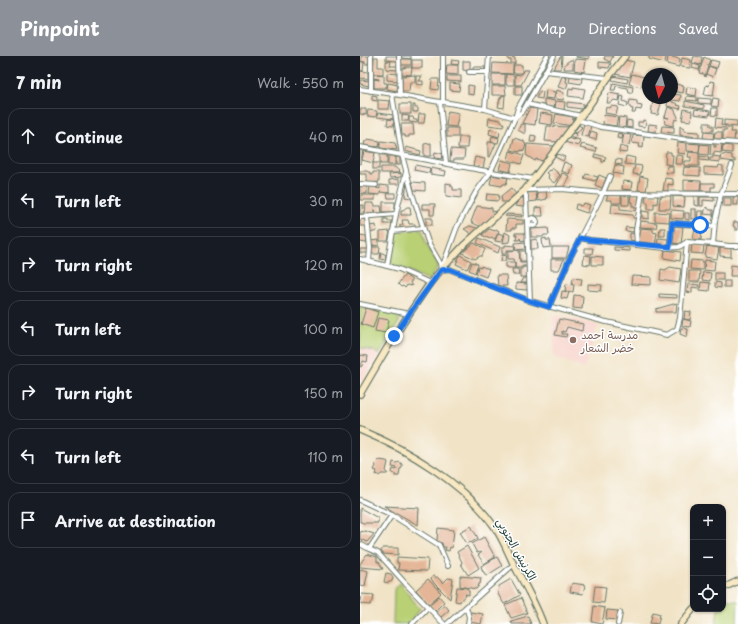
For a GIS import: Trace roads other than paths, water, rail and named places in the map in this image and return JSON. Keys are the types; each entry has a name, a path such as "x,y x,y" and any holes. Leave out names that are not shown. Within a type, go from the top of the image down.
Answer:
{"street":[{"path":"371,56 371,91"},
{"path":"399,56 400,95"},
{"path":"443,56 442,102 446,163"},
{"path":"486,109 489,56"},
{"path":"441,270 457,228 476,192 490,173 515,118 518,108 547,56"},
{"path":"515,118 523,111 554,56"},
{"path":"360,394 387,348 430,284 463,246 524,191 625,56"},
{"path":"545,71 608,78"},
{"path":"469,72 488,72"},
{"path":"360,89 486,109 515,118"},
{"path":"392,94 402,155 412,193 428,242 440,264 441,270"},
{"path":"527,104 579,118 600,127 682,139 738,143"},
{"path":"360,148 446,163 490,173 534,179"},
{"path":"713,244 714,226 721,194 732,165"},
{"path":"387,266 396,214 406,171"},
{"path":"549,307 569,260 610,176"},
{"path":"360,184 376,185"},
{"path":"524,191 562,189 603,193 738,194"},
{"path":"524,191 526,196 528,221 530,301"},
{"path":"637,245 636,230 642,193"},
{"path":"360,217 396,214"},
{"path":"367,217 370,248 369,262"},
{"path":"670,247 672,223 714,226"},
{"path":"393,231 424,228"},
{"path":"580,238 637,245 670,247 679,247 687,242 738,246"},
{"path":"441,270 449,269 549,307 602,321 667,335 676,329 680,318 687,242"},
{"path":"360,259 399,269 430,284"},
{"path":"360,304 409,314"},
{"name":"الكرنيش الجنوبي","path":"360,430 406,453 439,473 461,490 484,514 504,543 530,594 543,624"},
{"path":"360,500 392,515 439,545 448,566"},
{"path":"369,549 392,515"},
{"path":"360,544 378,553 405,583 446,624 514,564"},
{"path":"726,587 738,581"},
{"path":"412,624 428,607"},
{"path":"466,607 469,617 468,624"},
{"path":"681,624 691,612"},
{"path":"618,624 620,613"}],"place":[{"name":"مدرسة أحمد خضر الشعار","path":"573,340"}]}
